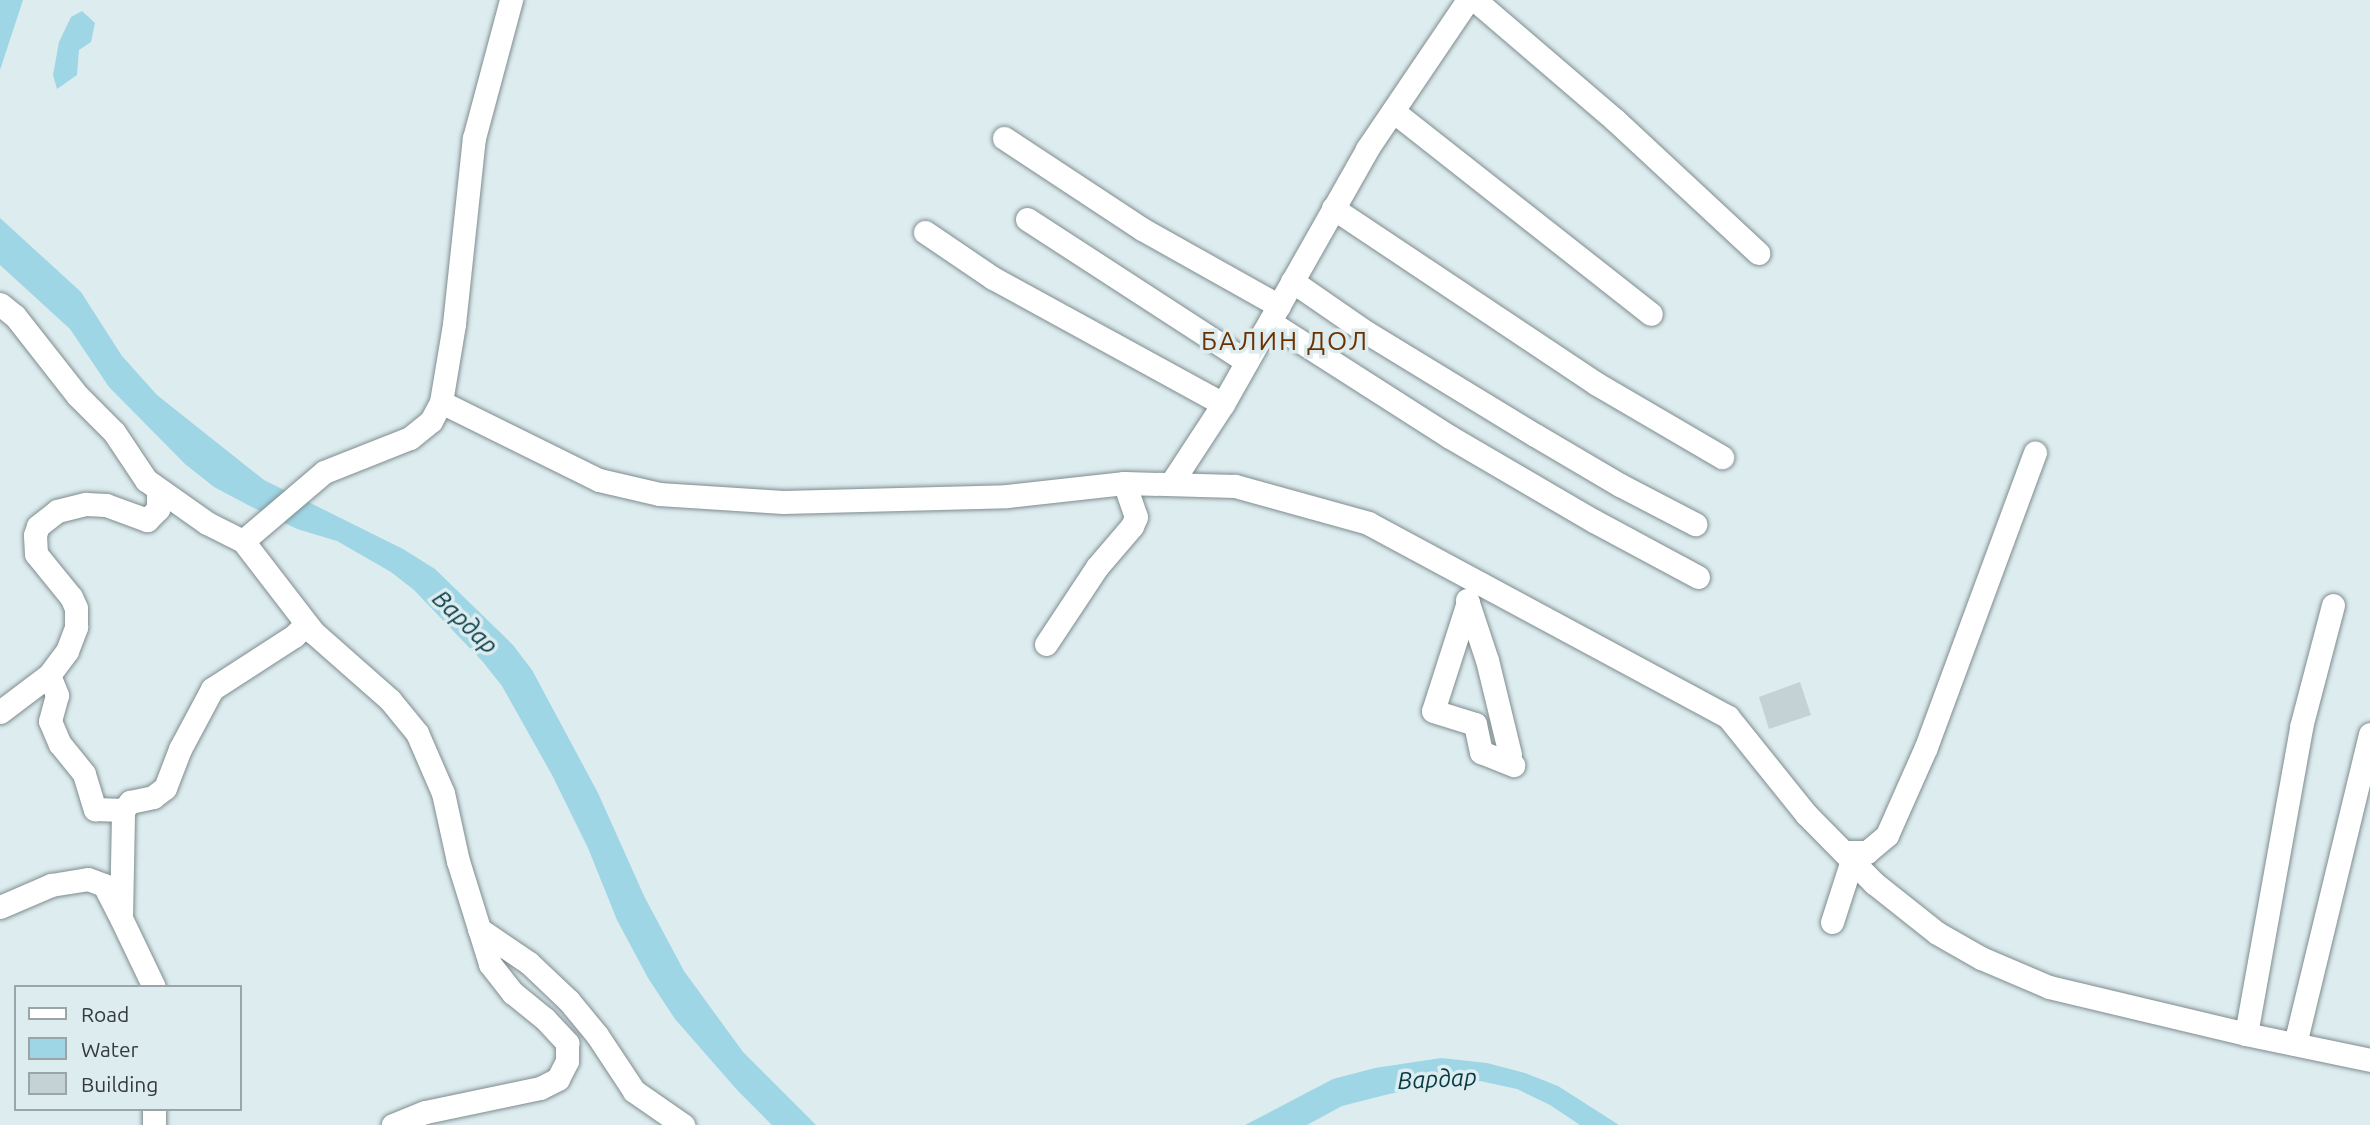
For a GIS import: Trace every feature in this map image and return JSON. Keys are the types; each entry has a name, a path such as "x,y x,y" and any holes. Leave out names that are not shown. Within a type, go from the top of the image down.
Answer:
{"street":[{"path":"243,541 324,472 410,438 431,421 441,402 454,324 474,138 511,0"},
{"path":"1172,482 1223,404 1333,208 1393,111 1468,0"},
{"path":"1475,0 1614,119 1758,253"},
{"path":"1393,111 1651,314"},
{"path":"1004,138 1274,314 1450,437 1594,521 1698,577"},
{"path":"1333,208 1597,384 1722,457"},
{"path":"1027,219 1247,362"},
{"path":"925,232 993,278 1223,404"},
{"path":"1293,281 1366,332 1535,435 1620,485 1695,524"},
{"path":"0,304 15,316 76,395 114,432 146,480 207,523 243,541 306,624 390,700 417,733 443,793 458,860 489,964 513,993 545,1019 567,1043 567,1061 558,1079 540,1088 425,1112 392,1125"},
{"path":"441,402 599,480 659,494 783,502 1007,495 1124,483 1172,482 1236,486 1368,523 1728,717 1806,814 1874,883 1937,933 1981,958 2049,988 2370,1060"},
{"path":"1848,856 1867,852 1887,835 1926,747 2035,453"},
{"path":"1046,644 1097,567 1132,526 1136,517 1124,483"},
{"path":"147,520 158,509 158,490"},
{"path":"0,712 49,675 67,651 77,617 71,597 36,554 35,535 38,526 57,511 86,504 107,505 147,520 207,523"},
{"path":"1444,563 1463,584 1488,660 1511,759 1480,752 1475,724 1433,711 1468,602"},
{"path":"2246,1034 2301,727 2333,605"},
{"path":"121,918 123,810 130,802 153,796 164,788 180,749 212,689 294,636 306,624"},
{"path":"49,675 57,695 50,722 60,744 84,774 95,809 123,810"},
{"path":"2295,1044 2370,734"},
{"path":"1832,922 1848,856"},
{"path":"0,907 51,885 88,879 104,885 153,985"},
{"path":"479,929 521,957 569,1001 597,1035 634,1091 682,1125"}],"water":[{"path":"0,0 23,0 0,70"},
{"path":"82,11 95,23 91,42 79,50 77,75 57,89 53,75 59,42 71,17"},
{"name":"Вардар","path":"0,218 81,292 122,356 157,395 264,480 403,549 435,569 513,645 532,670 598,793 645,898 684,971 743,1052 816,1125 772,1125 738,1091 675,1019 648,978 617,920 588,848 552,775 502,686 483,662 414,590 391,572 337,541 297,529 248,505 214,487 185,464 109,387 70,329 0,265"},
{"name":"Вардар","path":"1441,1058 1487,1063 1525,1073 1558,1086 1619,1125 1580,1125 1550,1105 1517,1089 1480,1081 1427,1086 1389,1094 1342,1106 1307,1125 1245,1125 1333,1079 1375,1068"}],"building":[{"path":"1800,682 1811,715 1769,729 1759,697"}],"district":[{"name":"БАЛИН ДОЛ","path":"1285,341"}]}
